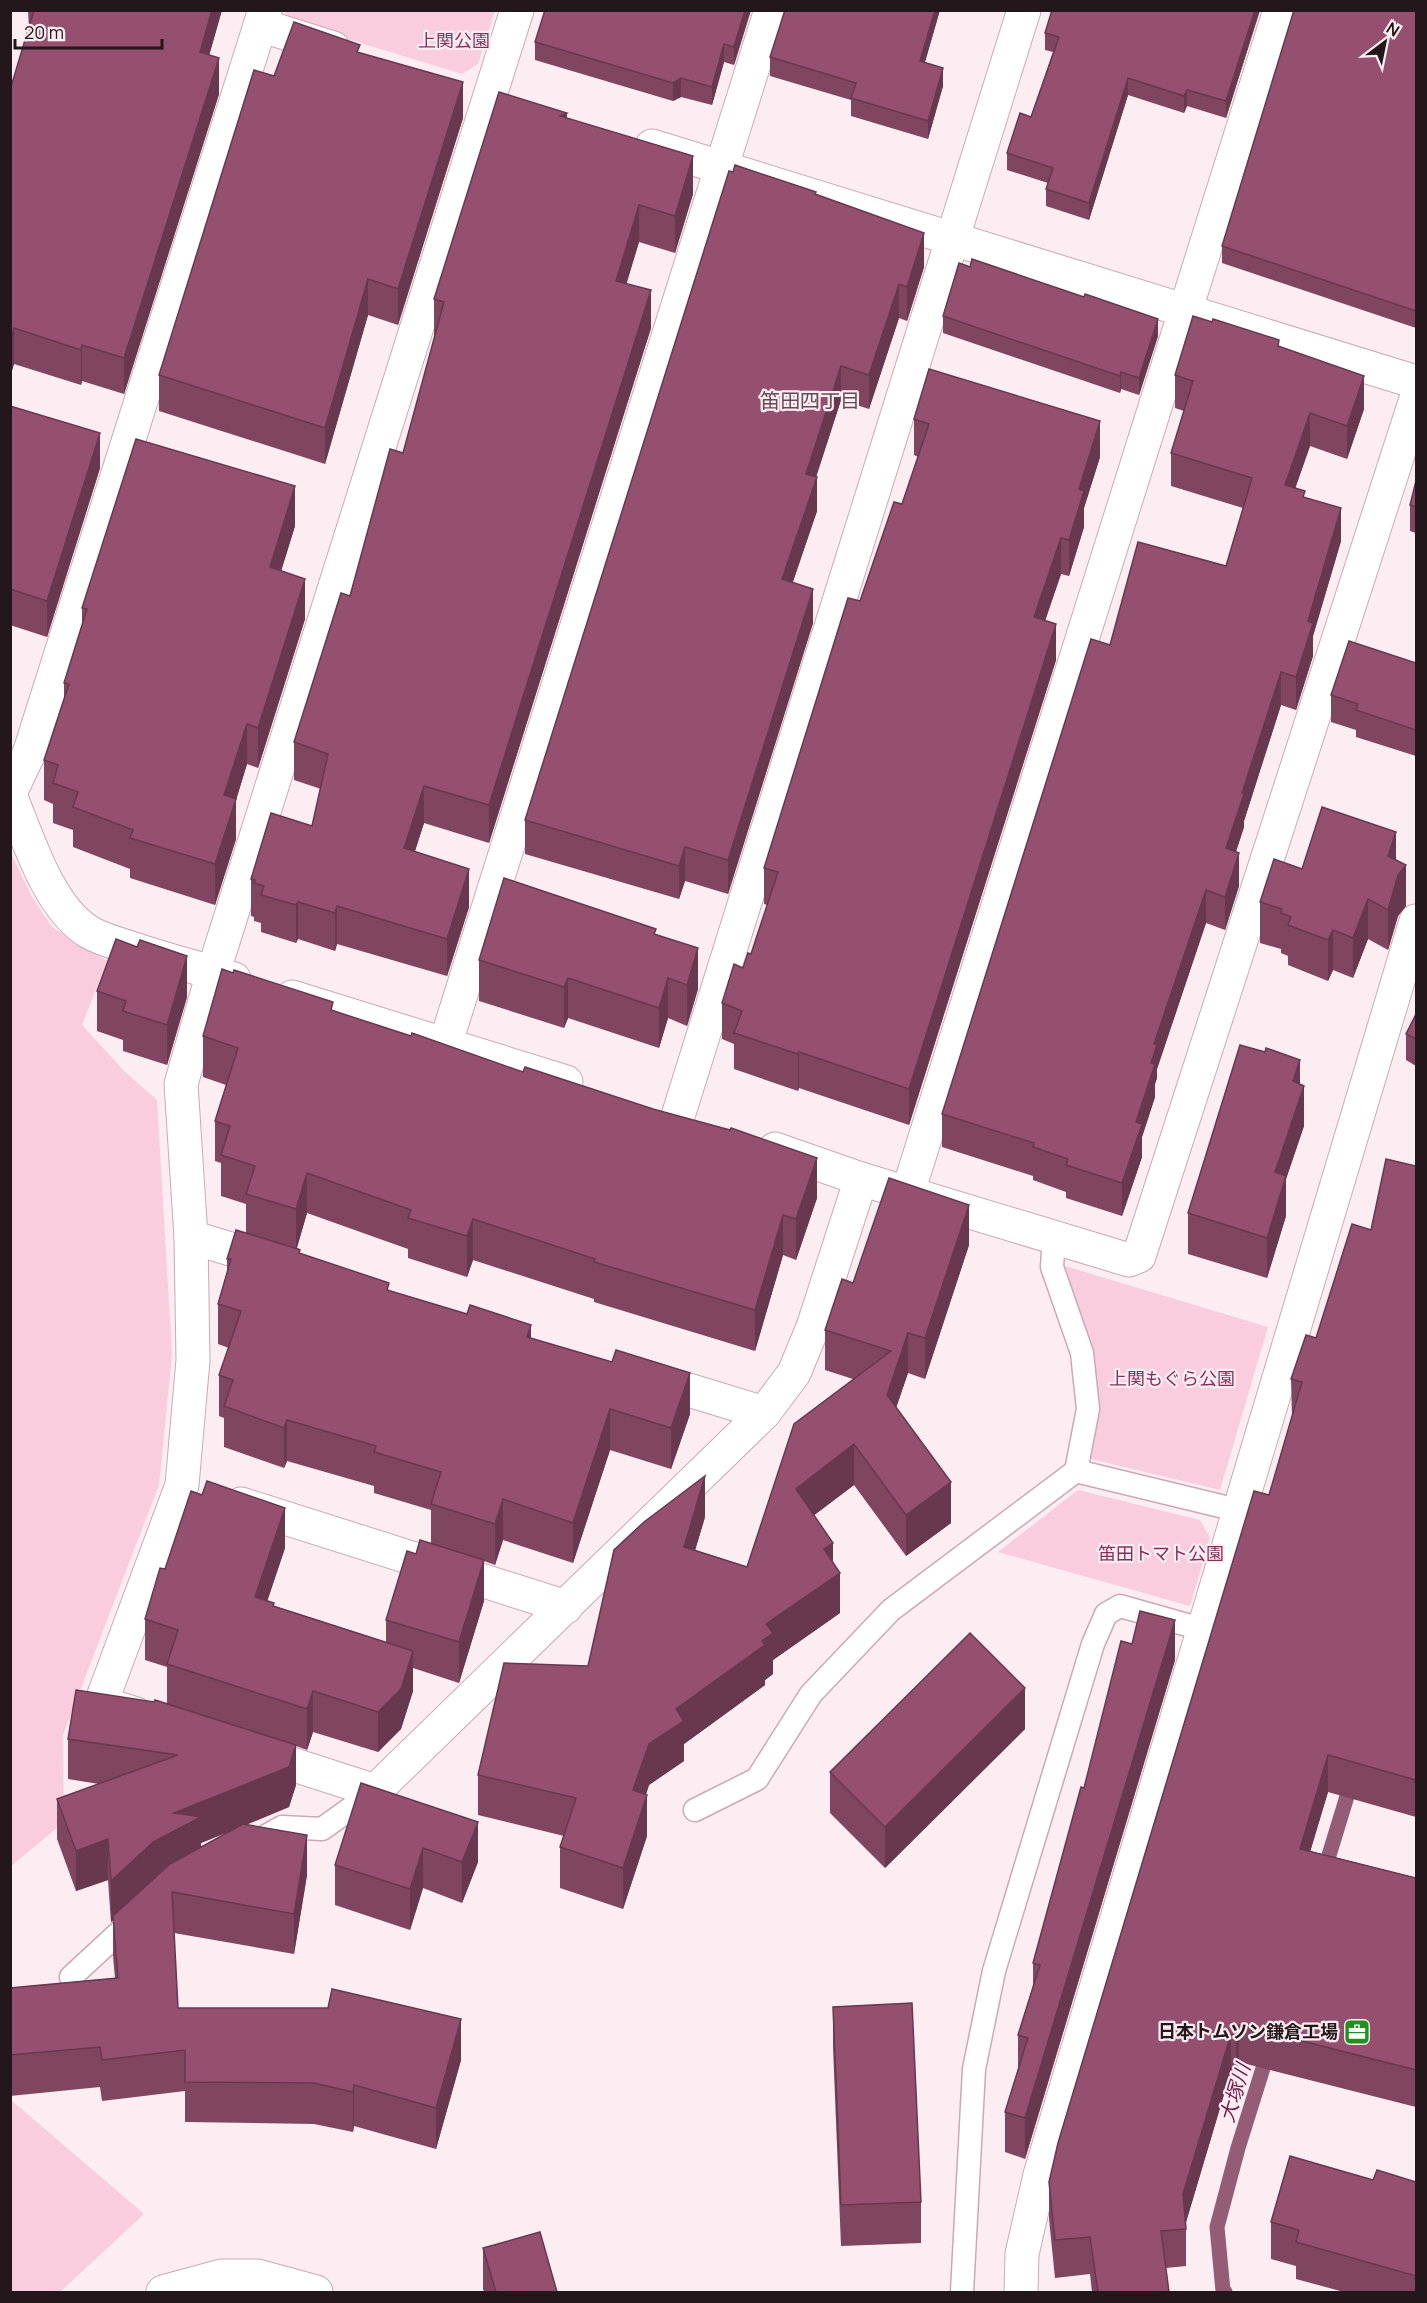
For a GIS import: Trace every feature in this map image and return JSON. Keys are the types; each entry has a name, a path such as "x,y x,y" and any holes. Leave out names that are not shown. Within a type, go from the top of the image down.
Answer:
{"street":[{"path":"170,1725 101,1703 201,1491 193,1360 191,1237 181,1084 478,93 517,10"},
{"path":"445,1046 771,10"},
{"path":"678,1116 1024,10"},
{"path":"908,1192 1280,10"},
{"path":"363,57 263,18 30,751 10,794 35,856 56,898 89,932 146,953 590,1089"},
{"path":"478,93 522,106"},
{"path":"622,136 1416,382"},
{"path":"743,1138 861,1179 1130,1260 1139,1256 1412,433 1416,399"},
{"path":"1021,2292 1022,2254 1040,2175 1241,1511 1416,921"},
{"path":"645,1106 710,1127"},
{"path":"227,1743 375,1791 764,1413 794,1373 810,1336 861,1179"},
{"path":"191,1237 306,1272"},
{"path":"615,1367 764,1413"},
{"path":"201,1491 566,1607"},
{"path":"163,2292 222,2276 257,2276 316,2292"}],"lane":[{"path":"695,1810 757,1779 811,1694 891,1610 1076,1471 1088,1409 1082,1353 1052,1267 1054,1237"},
{"path":"1076,1471 1241,1511"},
{"path":"962,2292 974,2069 994,1971 1093,1644 1106,1614 1120,1606 1205,1630"},
{"path":"235,1854 282,1827 322,1829 375,1791"},
{"path":"70,1977 153,1900"}],"green space":[{"name":"上関公園","path":"284,11 495,11 478,64 462,74 289,21"},
{"path":"10,851 32,897 52,927 107,961 82,1025 125,1072 157,1100 172,1354 159,1485 63,1735 64,1822 11,1866"},
{"name":"上関もぐら公園","path":"1065,1266 1268,1327 1220,1490 1087,1458 1064,1282"},
{"name":"笛田トマト公園","path":"1078,1490 1200,1520 1210,1538 1190,1606 998,1552"},
{"path":"11,2100 144,2214 60,2292 11,2292"}],"building":[{"path":"34,10 212,10 200,52 219,58 124,358 82,345 81,350 14,328 10,341 10,90"},
{"path":"545,10 745,10 734,47 724,44 712,87 681,78 673,83 535,42"},
{"path":"785,10 935,10 920,61 943,68 928,121 851,98 856,83 770,57"},
{"path":"1052,10 1255,10 1226,101 1187,90 1184,96 1128,78 1089,203 1046,189 1053,168 1007,153 1020,113 1031,117 1059,37 1045,33"},
{"path":"1294,10 1416,10 1416,311 1222,246"},
{"path":"294,22 360,45 357,52 463,82 398,289 368,279 325,428 159,375 254,70 274,76"},
{"path":"499,92 567,113 560,116 693,156 675,216 639,205 616,281 651,290 489,805 424,786 404,848 469,869 447,939 337,906 335,913 298,902 296,905 261,895 264,886 254,883 255,880 251,879 271,813 312,826 328,754 294,742 341,593 350,596 390,449 403,453 444,302 434,299"},
{"path":"735,165 816,192 815,194 924,233 907,287 899,284 869,375 841,366 806,474 817,477 782,579 813,589 728,860 685,847 679,866 525,820 729,171 733,172"},
{"path":"972,259 1158,319 1139,378 1121,372 1120,376 943,316 959,263 970,267"},
{"path":"1193,316 1212,322 1213,319 1279,340 1278,346 1364,376 1347,426 1310,413 1285,485 1305,491 1303,497 1341,508 1308,621 1313,623 1296,677 1281,672 1242,793 1244,794 1226,848 1239,853 1225,897 1206,890 1154,1044 1157,1045 1151,1063 1155,1064 1136,1122 1142,1124 1122,1183 1066,1165 1068,1159 1033,1147 1034,1143 942,1114 1091,639 1110,645 1138,542 1226,566 1252,478 1171,453 1193,381 1175,375"},
{"path":"929,369 1100,421 1079,489 1084,491 1069,540 1061,538 1034,617 1056,624 909,1089 734,1033 742,1011 722,1003 734,964 743,968 748,953 751,954 778,872 764,868 848,598 860,601 894,502 902,504 929,424 914,419"},
{"path":"10,406 100,433 47,601 10,589"},
{"path":"136,439 295,486 270,567 305,579 258,728 247,724 224,795 236,799 215,864 130,838 133,830 73,807 78,792 53,783 58,765 44,760 69,684 64,683 87,609 82,608"},
{"path":"1416,481 1416,507 1410,505"},
{"path":"1349,641 1416,663 1416,730 1356,710 1358,704 1331,695"},
{"path":"1322,807 1396,832 1388,856 1406,865 1398,875 1388,910 1368,899 1353,938 1333,930 1328,940 1288,925 1291,917 1281,913 1282,909 1260,902 1274,859 1302,869"},
{"path":"504,878 656,929 654,934 698,948 687,985 668,978 659,1008 568,978 564,987 479,960"},
{"path":"116,939 137,947 140,940 187,956 167,1025 123,1011 126,1001 97,991"},
{"path":"222,969 233,973 234,970 333,1002 331,1010 411,1036 412,1033 523,1072 525,1067 653,1109 730,1130 731,1128 817,1158 796,1219 783,1215 755,1310 594,1262 595,1259 473,1219 467,1236 408,1218 411,1210 307,1173 296,1209 246,1194 255,1166 221,1155 230,1126 215,1121 238,1048 203,1036"},
{"path":"1416,1014 1416,1039 1406,1034"},
{"path":"1240,1045 1265,1052 1266,1048 1300,1060 1293,1081 1304,1086 1275,1172 1286,1176 1267,1238 1188,1213"},
{"path":"1386,1159 1416,1166 1416,1780 1328,1755 1300,1849 1416,1878 1416,2070 1239,2025 1236,2036 1231,2034 1183,2194 1186,2229 1161,2231 1169,2292 1098,2292 1090,2237 1055,2240 1049,2182 1058,2143 1254,1491 1269,1495 1302,1382 1291,1379 1306,1335 1316,1338 1352,1224 1371,1230"},
{"path":"889,1178 969,1205 925,1338 908,1333 887,1395 951,1482 906,1515 854,1444 796,1489 833,1543 824,1549 840,1573 766,1624 773,1633 762,1641 765,1645 676,1709 684,1721 649,1744 633,1790 647,1795 623,1868 560,1847 576,1798 478,1775 504,1663 588,1666 614,1550 644,1522 705,1476 684,1547 747,1567 794,1424 891,1351 825,1330 842,1279 853,1283"},
{"path":"236,1230 298,1249 299,1253 389,1283 387,1290 467,1314 470,1305 531,1325 527,1337 612,1362 616,1350 690,1373 671,1428 610,1409 573,1523 503,1499 495,1524 431,1504 441,1472 374,1452 376,1446 287,1420 284,1428 224,1406 233,1380 219,1375 241,1311 218,1304 231,1259 227,1259"},
{"path":"207,1481 285,1508 255,1597 274,1603 273,1606 413,1651 401,1689 378,1712 313,1691 307,1709 167,1664 178,1630 145,1619 160,1568 165,1569 191,1491 202,1495"},
{"path":"420,1540 484,1560 459,1642 386,1620 407,1551 416,1554"},
{"path":"1140,1611 1175,1620 1025,2118 1005,2112 1028,2038 1018,2035 1040,1965 1033,1963 1081,1787 1084,1788 1121,1641 1132,1644"},
{"path":"970,1633 1025,1688 885,1827 830,1772"},
{"path":"76,1690 154,1702 155,1700 296,1745 289,1767 174,1813 201,1817 153,1842 111,1881 108,1839 76,1851 57,1799 178,1755 68,1739"},
{"path":"361,1783 478,1822 462,1862 423,1848 410,1889 335,1865"},
{"path":"243,1824 307,1835 294,1914 172,1892 178,2008 328,2008 332,1989 461,2019 436,2108 354,2085 353,2092 314,2083 185,2082 185,2050 102,2060 100,2047 10,2055 10,1988 118,1978 113,1916 170,1864"},
{"path":"912,2003 921,2202 841,2205 833,2007"},
{"path":"1290,2156 1373,2180 1377,2170 1416,2182 1416,2276 1296,2242 1299,2230 1271,2222"},
{"path":"540,2232 557,2292 496,2292 483,2248"}],"waterway":[{"name":"大塚川","path":"1323,1875 1352,1780"},
{"name":"大塚川","path":"1225,2292 1223,2291 1217,2227 1238,2148 1269,2049"}],"place":[{"name":"日本トムソン鎌倉工場","path":"1357,2032"}],"district":[{"name":"笛田四丁目","path":"810,401"}]}
